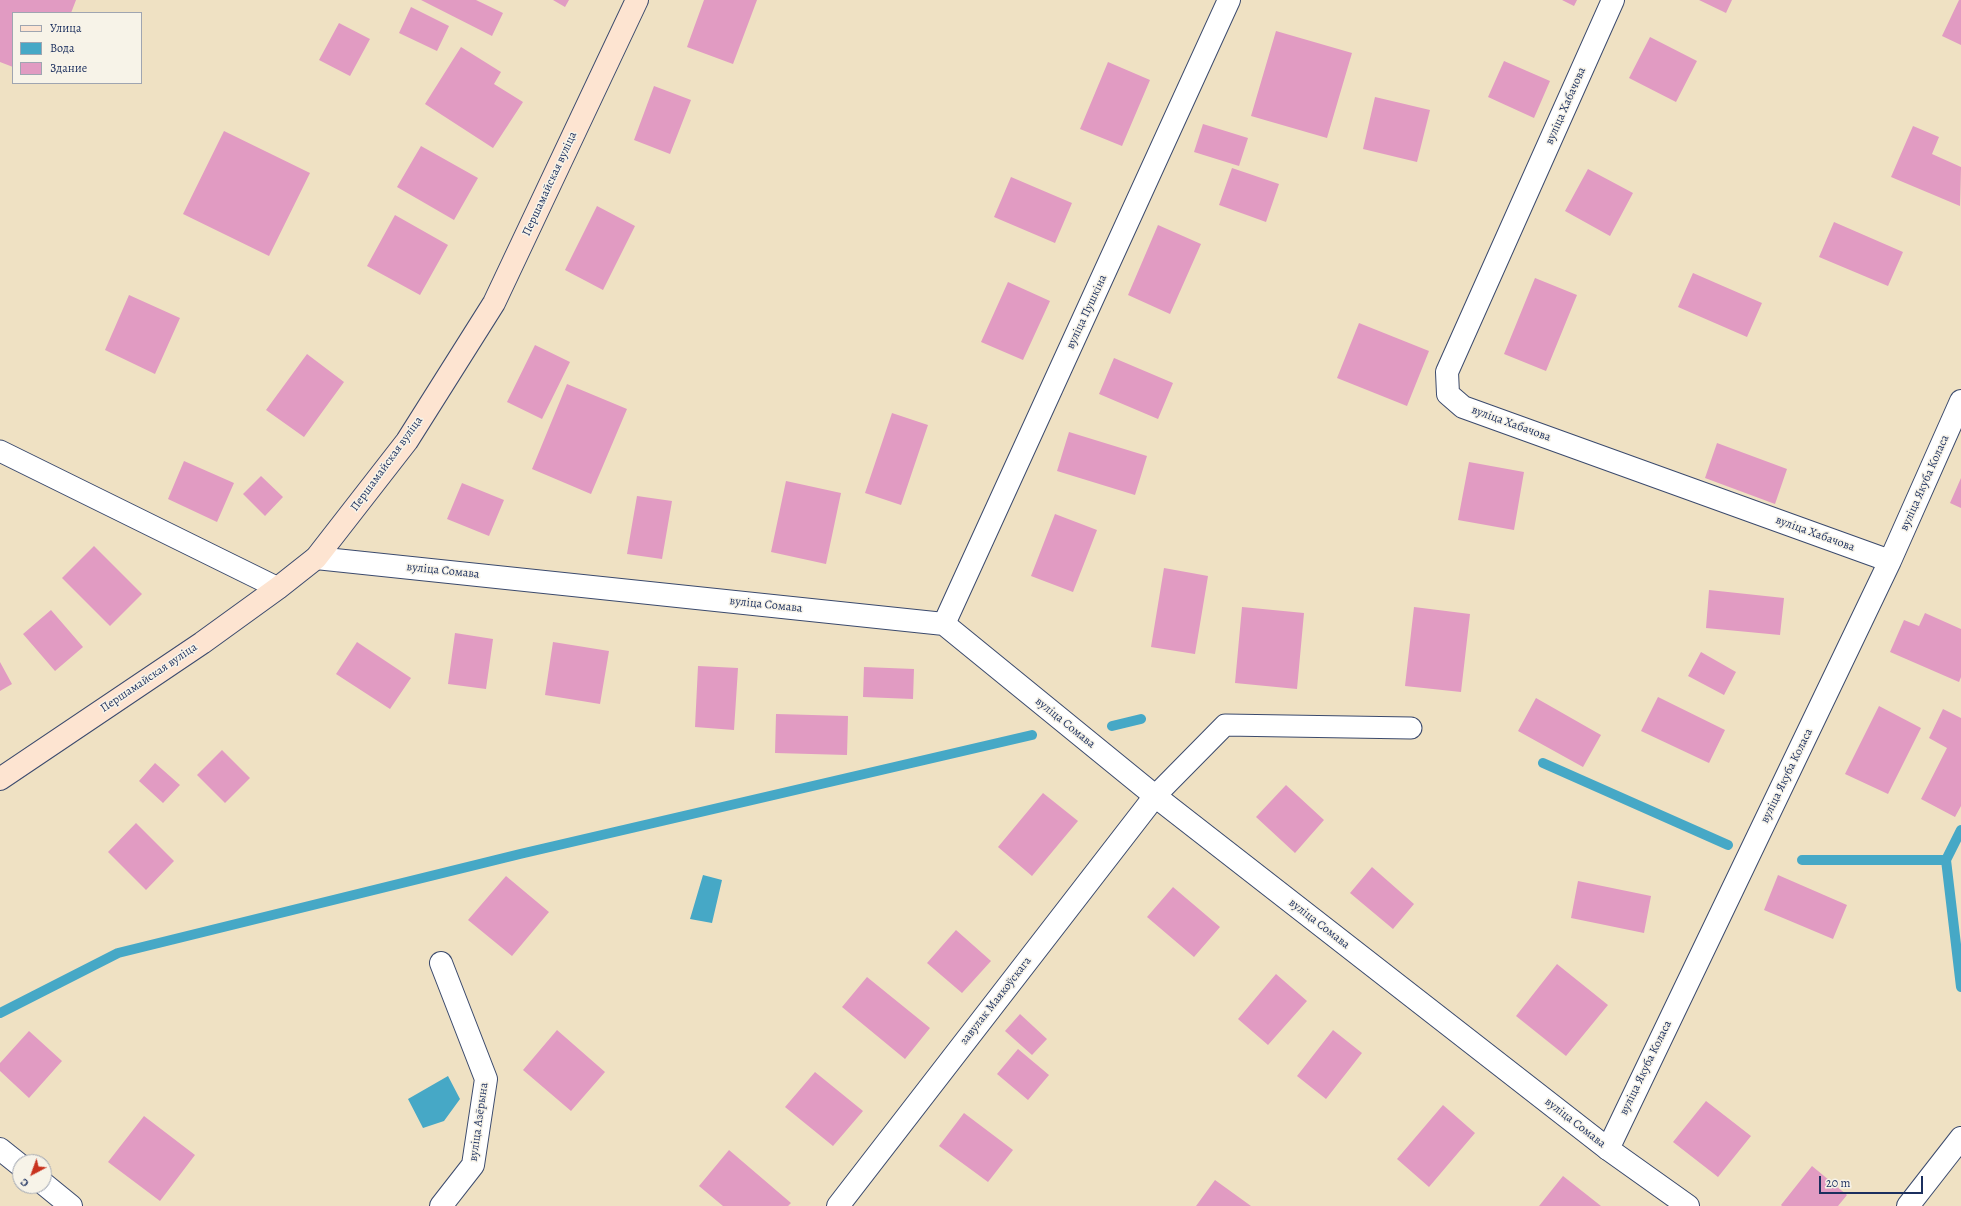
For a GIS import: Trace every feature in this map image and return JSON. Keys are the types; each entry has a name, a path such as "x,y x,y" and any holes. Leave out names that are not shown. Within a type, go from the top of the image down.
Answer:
{"main road":[{"name":"Першамайская вуліца","path":"0,779 202,643 278,588 316,558 407,441 494,303 637,0"}],"street":[{"name":"вуліца Пушкіна","path":"944,624 1229,0"},
{"name":"вуліца Хабачова","path":"1613,0 1447,372 1448,394 1463,407 1890,561"},
{"name":"вуліца Якуба Коласа","path":"1608,1149 1890,561 1961,401"},
{"name":"вуліца Сомава","path":"316,558 944,624 1155,796 1608,1149 1688,1206"},
{"name":"завулак Маякоўскага","path":"838,1206 1155,796"},
{"name":"вуліца Азёрына","path":"441,963 486,1079 473,1165 441,1206"},
{"path":"1908,1206 1961,1138"},
{"path":"0,1149 12,1159"},
{"path":"52,1190 72,1206"}],"lane":[{"path":"0,451 278,588"},
{"path":"1155,796 1225,725 1411,728"}],"water":[{"path":"703,875 722,880 712,923 690,919"},
{"path":"448,1076 460,1099 444,1121 423,1128 408,1099"}],"building":[{"path":"0,0 76,0 71,12 12,12 12,67 0,62"},
{"path":"421,0 476,0 503,13 492,36"},
{"path":"553,0 569,0 565,7"},
{"path":"704,0 757,0 733,64 687,47"},
{"path":"1562,0 1577,0 1574,6"},
{"path":"1699,0 1732,0 1726,13"},
{"path":"1959,0 1961,0 1961,45 1942,36"},
{"path":"411,7 449,26 437,51 399,33"},
{"path":"339,23 370,39 350,76 319,60"},
{"path":"1276,31 1352,53 1327,138 1251,116"},
{"path":"1650,37 1697,61 1676,102 1629,78"},
{"path":"461,47 501,72 494,84 523,102 493,148 425,104"},
{"path":"1504,61 1550,81 1534,118 1488,97"},
{"path":"1108,62 1150,80 1122,146 1080,129"},
{"path":"654,86 691,100 670,154 634,140"},
{"path":"1375,97 1430,110 1417,162 1363,149"},
{"path":"1203,124 1248,138 1239,166 1194,152"},
{"path":"1913,126 1939,137 1932,154 1961,167 1960,206 1891,177"},
{"path":"224,131 310,173 269,256 183,214"},
{"path":"421,146 478,178 454,220 397,187"},
{"path":"1232,168 1279,184 1266,222 1219,205"},
{"path":"1588,169 1633,193 1610,236 1565,211"},
{"path":"1011,177 1072,203 1055,243 994,217"},
{"path":"597,206 635,226 603,290 565,270"},
{"path":"395,215 448,245 420,295 367,266"},
{"path":"1834,222 1903,252 1888,286 1819,257"},
{"path":"1158,225 1201,244 1170,314 1128,295"},
{"path":"1693,273 1762,303 1747,337 1678,307"},
{"path":"1535,278 1577,295 1546,371 1504,354"},
{"path":"1008,282 1050,301 1023,360 981,342"},
{"path":"129,295 180,318 155,374 105,350"},
{"path":"1359,323 1429,351 1407,406 1337,378"},
{"path":"535,345 570,362 542,419 507,402"},
{"path":"307,354 344,382 304,437 266,410"},
{"path":"1114,358 1173,383 1158,419 1099,394"},
{"path":"567,384 627,409 591,494 532,469"},
{"path":"892,413 928,425 901,505 865,493"},
{"path":"1069,432 1147,456 1135,495 1057,471"},
{"path":"1717,443 1787,469 1775,504 1705,478"},
{"path":"184,461 234,483 217,522 168,499"},
{"path":"1469,462 1524,472 1514,530 1458,520"},
{"path":"261,476 283,497 265,516 243,494"},
{"path":"1961,478 1961,508 1950,503"},
{"path":"786,481 841,493 826,564 771,552"},
{"path":"462,483 504,500 489,536 447,519"},
{"path":"637,496 672,501 662,559 627,554"},
{"path":"1055,514 1097,530 1073,592 1031,576"},
{"path":"94,546 142,594 110,626 62,578"},
{"path":"1164,568 1208,576 1195,654 1151,647"},
{"path":"1709,590 1784,598 1780,635 1706,628"},
{"path":"1242,607 1304,613 1297,689 1235,683"},
{"path":"1414,607 1470,614 1461,692 1405,686"},
{"path":"51,610 83,647 55,671 23,634"},
{"path":"1925,613 1961,629 1961,677 1959,682 1890,652 1904,620 1919,626"},
{"path":"455,633 493,639 486,689 448,684"},
{"path":"357,642 411,678 390,709 336,674"},
{"path":"553,642 609,651 600,704 545,695"},
{"path":"1701,652 1736,672 1724,695 1688,676"},
{"path":"0,662 12,684 0,691"},
{"path":"698,666 738,668 734,730 695,727"},
{"path":"864,667 914,669 913,699 863,697"},
{"path":"1658,697 1725,730 1709,763 1641,731"},
{"path":"1536,698 1601,735 1583,767 1518,731"},
{"path":"1879,706 1921,728 1888,794 1845,774"},
{"path":"1943,709 1961,718 1961,806 1955,817 1921,799 1947,748 1929,738"},
{"path":"776,714 848,716 847,755 775,753"},
{"path":"222,750 250,778 225,803 197,775"},
{"path":"155,763 180,785 163,803 139,781"},
{"path":"1286,785 1324,820 1295,853 1256,817"},
{"path":"1043,793 1078,821 1032,876 998,847"},
{"path":"136,823 174,861 146,890 108,852"},
{"path":"1372,867 1414,904 1393,929 1350,893"},
{"path":"1778,875 1847,905 1833,939 1764,910"},
{"path":"506,876 549,912 512,956 468,920"},
{"path":"1578,881 1651,896 1644,933 1571,918"},
{"path":"1173,887 1220,927 1194,957 1147,917"},
{"path":"956,930 991,961 962,993 927,963"},
{"path":"1557,964 1608,1005 1566,1056 1516,1016"},
{"path":"1276,974 1307,1001 1268,1045 1238,1019"},
{"path":"867,977 930,1028 905,1059 842,1007"},
{"path":"1020,1014 1047,1039 1032,1055 1005,1031"},
{"path":"557,1030 605,1072 571,1111 523,1070"},
{"path":"1333,1030 1362,1053 1326,1099 1297,1076"},
{"path":"29,1031 62,1061 29,1098 0,1071 0,1063"},
{"path":"1018,1049 1049,1075 1028,1100 997,1074"},
{"path":"815,1072 863,1111 833,1146 785,1107"},
{"path":"1706,1101 1751,1136 1718,1177 1673,1142"},
{"path":"1443,1105 1475,1133 1429,1187 1397,1159"},
{"path":"964,1113 1013,1150 988,1182 939,1146"},
{"path":"144,1116 195,1155 160,1201 108,1162"},
{"path":"729,1150 791,1203 788,1206 723,1206 699,1186"},
{"path":"1812,1166 1847,1195 1838,1206 1782,1206 1781,1205"},
{"path":"1563,1176 1601,1206 1539,1206"},
{"path":"1215,1180 1251,1206 1196,1206"}],"waterway":[{"path":"1112,726 1141,719"},
{"path":"0,1013 118,953 520,854 1032,735"},
{"path":"1543,763 1728,845"},
{"path":"1802,860 1946,860 1961,830"},
{"path":"1946,860 1961,987"}]}
